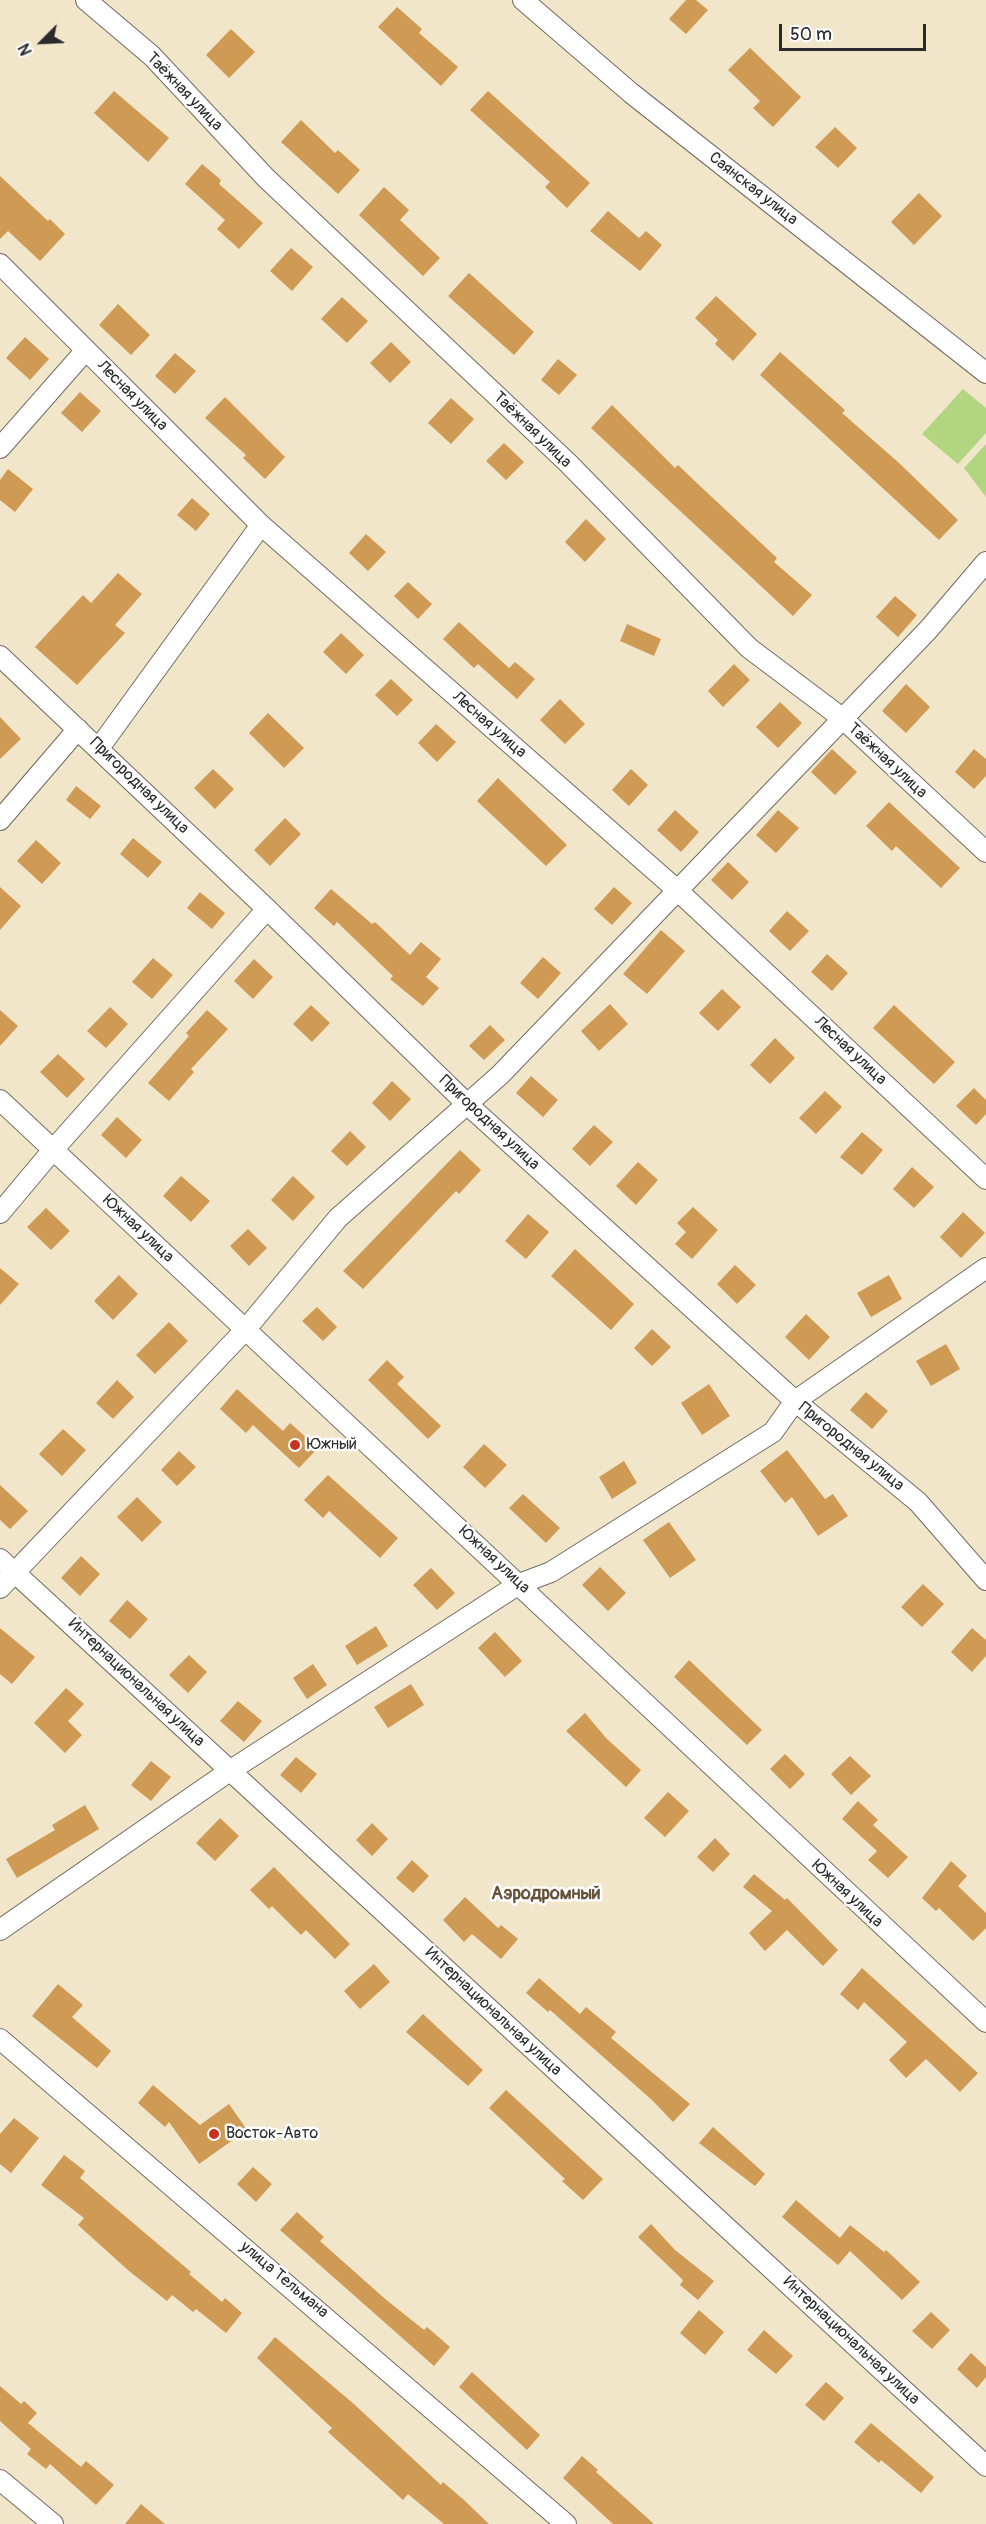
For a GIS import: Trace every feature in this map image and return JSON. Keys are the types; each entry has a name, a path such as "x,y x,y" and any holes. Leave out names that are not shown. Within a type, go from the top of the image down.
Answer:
{"street":[{"name":"Таёжная улица","path":"86,0 152,56 266,178 568,463 749,648 842,718 986,852"},
{"name":"Саянская улица","path":"523,0 632,93 986,373"},
{"name":"Лесная улица","path":"0,264 261,525 676,889 986,1179"},
{"path":"0,448 86,350"},
{"path":"99,748 261,525"},
{"path":"0,1588 246,1329 338,1218 500,1075 676,889 928,630 986,561"},
{"name":"Пригородная улица","path":"0,656 267,909 468,1105 795,1401 918,1502 986,1580"},
{"path":"0,820 78,729"},
{"path":"0,1213 52,1150 267,909"},
{"name":"Южная улица","path":"0,1100 986,2022"},
{"path":"0,1930 231,1770 519,1584 551,1572 773,1432 795,1401 986,1268"},
{"name":"Интернациональная улица","path":"0,1558 986,2466"},
{"name":"улица Тельмана","path":"0,2039 566,2524"},
{"path":"0,2480 53,2524"}],"green space":[{"path":"963,389 986,408 986,433 958,464 922,434"},
{"path":"986,444 986,497 964,468"}],"building":[{"path":"686,0 696,0 708,10 686,34 669,19"},
{"path":"397,7 422,29 419,33 458,67 441,86 378,27"},
{"path":"231,29 255,52 229,78 206,55"},
{"path":"750,48 801,97 773,127 753,108 760,101 728,70"},
{"path":"114,91 169,138 148,162 94,113"},
{"path":"488,91 590,183 567,208 545,187 550,182 470,110"},
{"path":"301,120 335,153 338,150 360,170 338,194 281,142"},
{"path":"835,127 857,148 838,168 815,147"},
{"path":"202,164 221,180 219,184 263,223 239,249 217,229 225,220 185,184"},
{"path":"0,176 65,234 40,261 8,231 0,239"},
{"path":"384,187 409,210 400,220 440,258 423,276 359,215"},
{"path":"919,193 942,216 914,245 891,222"},
{"path":"608,211 639,238 646,231 662,245 640,271 590,231"},
{"path":"291,248 313,267 292,291 270,271"},
{"path":"469,273 534,332 514,355 448,296"},
{"path":"716,296 757,334 733,361 715,344 718,340 695,318"},
{"path":"342,297 368,321 347,343 321,319"},
{"path":"118,304 150,335 131,355 99,325"},
{"path":"25,337 49,359 30,380 6,358"},
{"path":"391,342 411,362 390,383 370,363"},
{"path":"780,352 845,410 842,413 898,462 958,520 939,540 760,375"},
{"path":"175,353 196,371 175,394 155,376"},
{"path":"558,359 577,375 559,395 541,380"},
{"path":"80,392 101,411 82,432 61,413"},
{"path":"225,397 285,457 265,479 243,458 246,455 205,418"},
{"path":"451,398 474,419 451,444 428,423"},
{"path":"612,405 675,468 678,465 777,558 774,562 812,595 793,616 591,428"},
{"path":"504,443 524,462 506,480 486,461"},
{"path":"8,469 33,489 15,512 0,500 0,480"},
{"path":"192,498 210,514 196,531 177,515"},
{"path":"586,519 606,539 585,562 565,542"},
{"path":"366,534 386,552 368,571 349,553"},
{"path":"118,573 142,594 115,625 125,633 77,685 35,647 83,595 91,603"},
{"path":"408,582 432,604 418,619 394,596"},
{"path":"895,596 917,615 898,637 876,617"},
{"path":"459,622 509,668 515,662 535,679 517,699 478,664 474,668 443,639"},
{"path":"627,624 661,639 654,656 620,641"},
{"path":"341,633 364,655 346,674 323,652"},
{"path":"734,664 750,680 723,707 708,691"},
{"path":"391,679 413,700 397,716 375,695"},
{"path":"906,684 930,707 906,733 882,711"},
{"path":"560,699 585,724 565,744 540,720"},
{"path":"780,702 802,723 778,748 756,727"},
{"path":"268,713 304,748 284,768 249,733"},
{"path":"0,717 21,739 0,759"},
{"path":"436,724 456,742 437,762 418,743"},
{"path":"832,749 857,772 835,795 811,772"},
{"path":"974,749 986,759 986,776 974,789 955,772"},
{"path":"213,769 234,789 215,809 194,788"},
{"path":"631,769 648,785 629,806 612,790"},
{"path":"498,778 567,845 546,866 477,801"},
{"path":"76,786 101,806 90,819 66,800"},
{"path":"889,802 960,868 941,888 896,846 892,851 866,826"},
{"path":"675,810 699,832 681,852 657,830"},
{"path":"778,810 799,828 776,853 756,835"},
{"path":"285,818 301,834 270,866 254,850"},
{"path":"133,838 162,862 148,878 120,854"},
{"path":"36,840 61,863 42,884 17,861"},
{"path":"728,862 749,882 732,900 711,880"},
{"path":"0,887 21,906 0,930"},
{"path":"614,887 632,903 612,925 594,909"},
{"path":"331,889 372,924 375,922 410,955 421,942 441,959 426,977 439,988 423,1006 390,979 393,976 337,922 334,926 314,908"},
{"path":"200,892 225,913 212,929 187,908"},
{"path":"787,911 809,931 790,951 769,931"},
{"path":"661,930 685,951 647,994 623,974"},
{"path":"827,954 848,973 832,991 811,972"},
{"path":"543,957 561,973 538,999 520,983"},
{"path":"153,958 173,975 152,999 132,982"},
{"path":"254,959 273,977 253,999 234,981"},
{"path":"722,989 741,1007 718,1031 699,1013"},
{"path":"610,1004 628,1024 599,1051 581,1031"},
{"path":"311,1005 330,1023 312,1042 293,1024"},
{"path":"894,1005 955,1062 934,1084 873,1028"},
{"path":"110,1007 128,1024 106,1048 87,1031"},
{"path":"0,1010 18,1026 0,1046"},
{"path":"207,1010 228,1029 191,1069 194,1072 169,1101 148,1083 189,1036 186,1033"},
{"path":"490,1025 505,1040 484,1060 469,1046"},
{"path":"775,1038 795,1058 770,1084 750,1065"},
{"path":"58,1054 85,1079 67,1098 40,1072"},
{"path":"531,1076 558,1100 543,1117 516,1093"},
{"path":"392,1081 411,1099 390,1121 372,1103"},
{"path":"974,1088 986,1100 986,1114 976,1125 956,1106"},
{"path":"825,1091 842,1107 816,1134 799,1118"},
{"path":"117,1117 142,1140 126,1158 101,1135"},
{"path":"594,1125 613,1142 590,1166 572,1149"},
{"path":"350,1131 366,1147 347,1166 331,1151"},
{"path":"862,1132 883,1150 862,1175 840,1157"},
{"path":"460,1150 481,1170 459,1194 456,1191 363,1289 343,1271"},
{"path":"638,1162 658,1180 636,1205 616,1186"},
{"path":"912,1167 934,1187 914,1208 893,1189"},
{"path":"181,1176 210,1201 191,1222 163,1196"},
{"path":"293,1176 315,1197 293,1221 271,1200"},
{"path":"693,1207 718,1230 692,1259 675,1244 686,1232 677,1223"},
{"path":"46,1208 70,1231 51,1250 27,1227"},
{"path":"963,1212 985,1233 961,1258 940,1237"},
{"path":"528,1214 549,1232 526,1259 505,1241"},
{"path":"248,1229 267,1248 249,1266 230,1246"},
{"path":"575,1249 634,1304 611,1330 551,1276"},
{"path":"735,1265 756,1285 737,1304 717,1284"},
{"path":"0,1268 19,1284 0,1305"},
{"path":"119,1275 138,1294 113,1320 94,1301"},
{"path":"889,1275 902,1299 871,1317 857,1293"},
{"path":"317,1307 337,1327 323,1341 302,1321"},
{"path":"806,1314 830,1337 809,1360 785,1337"},
{"path":"169,1322 188,1341 155,1374 136,1355"},
{"path":"652,1329 671,1347 652,1366 634,1348"},
{"path":"946,1344 960,1369 931,1386 916,1361"},
{"path":"387,1360 404,1377 397,1384 441,1426 428,1439 368,1380"},
{"path":"117,1380 134,1397 113,1419 96,1403"},
{"path":"709,1384 730,1416 702,1435 681,1403"},
{"path":"237,1389 283,1431 290,1423 318,1448 299,1468 253,1425 246,1433 220,1409"},
{"path":"866,1392 888,1411 872,1429 850,1410"},
{"path":"63,1429 86,1450 62,1476 39,1454"},
{"path":"484,1444 507,1465 485,1488 463,1467"},
{"path":"787,1450 825,1499 833,1494 848,1516 818,1536 792,1497 785,1503 760,1471"},
{"path":"179,1451 196,1467 177,1486 161,1470"},
{"path":"624,1461 637,1483 612,1499 599,1477"},
{"path":"328,1475 398,1538 380,1558 329,1511 323,1518 304,1500"},
{"path":"0,1485 28,1511 10,1529 0,1520"},
{"path":"523,1494 560,1528 546,1543 509,1508"},
{"path":"137,1497 162,1522 142,1542 117,1517"},
{"path":"669,1522 696,1560 670,1578 643,1540"},
{"path":"81,1556 100,1574 80,1596 61,1578"},
{"path":"600,1567 626,1593 608,1611 582,1585"},
{"path":"431,1568 455,1593 437,1610 413,1585"},
{"path":"923,1584 944,1604 922,1627 901,1607"},
{"path":"127,1600 148,1619 130,1639 109,1621"},
{"path":"376,1626 388,1646 357,1665 345,1646"},
{"path":"0,1628 35,1657 12,1684 0,1674"},
{"path":"972,1628 986,1640 986,1656 972,1672 951,1652"},
{"path":"495,1632 522,1661 505,1677 478,1648"},
{"path":"189,1655 207,1672 188,1693 169,1675"},
{"path":"689,1660 762,1730 747,1745 674,1677"},
{"path":"313,1664 327,1685 307,1699 293,1678"},
{"path":"411,1684 424,1705 388,1728 374,1707"},
{"path":"66,1688 84,1704 68,1721 82,1735 65,1753 34,1723"},
{"path":"238,1701 262,1721 244,1742 220,1721"},
{"path":"585,1713 606,1738 641,1770 626,1787 566,1731"},
{"path":"785,1754 805,1774 790,1789 770,1769"},
{"path":"850,1756 871,1776 851,1795 831,1774"},
{"path":"296,1757 317,1774 301,1793 280,1775"},
{"path":"151,1761 171,1777 151,1801 131,1785"},
{"path":"668,1792 689,1811 665,1837 644,1818"},
{"path":"858,1801 878,1820 873,1825 908,1857 888,1878 868,1860 877,1851 842,1819"},
{"path":"85,1805 99,1829 17,1878 6,1859 55,1830 52,1825"},
{"path":"220,1818 239,1836 215,1861 196,1843"},
{"path":"372,1823 388,1839 372,1856 356,1840"},
{"path":"715,1838 730,1854 713,1872 697,1857"},
{"path":"412,1860 429,1876 413,1893 396,1878"},
{"path":"951,1861 967,1876 958,1886 986,1913 986,1928 973,1941 939,1908 936,1911 922,1898"},
{"path":"274,1867 350,1944 335,1959 306,1930 301,1935 272,1906 269,1909 250,1890"},
{"path":"754,1874 785,1900 787,1898 838,1950 823,1966 787,1930 765,1951 749,1933 772,1911 743,1887"},
{"path":"465,1897 498,1928 501,1925 518,1939 501,1959 472,1934 464,1942 443,1920"},
{"path":"374,1964 390,1982 360,2009 344,1991"},
{"path":"862,1968 978,2073 960,2092 926,2059 906,2078 889,2060 907,2042 864,2002 858,2010 840,1994"},
{"path":"539,1978 580,2014 586,2007 616,2032 611,2038 690,2104 673,2122 652,2100 550,2010 548,2012 526,1993"},
{"path":"58,1984 83,2005 72,2017 111,2051 97,2068 32,2016"},
{"path":"423,2014 483,2070 468,2086 406,2032"},
{"path":"153,2085 200,2125 229,2104 247,2130 199,2164 169,2122 165,2127 138,2103"},
{"path":"506,2090 603,2179 583,2200 562,2181 565,2179 489,2108"},
{"path":"14,2118 39,2138 11,2173 0,2164 0,2134"},
{"path":"713,2127 765,2174 755,2186 699,2143"},
{"path":"64,2155 85,2171 80,2178 191,2272 189,2274 222,2302 225,2298 242,2313 226,2333 196,2309 193,2312 172,2295 167,2301 129,2271 78,2225 84,2218 41,2185"},
{"path":"253,2167 272,2184 256,2202 237,2184"},
{"path":"796,2200 840,2238 850,2225 884,2252 886,2250 920,2282 902,2300 850,2251 838,2265 782,2217"},
{"path":"297,2212 324,2237 320,2241 384,2298 424,2330 427,2327 450,2347 434,2366 280,2230"},
{"path":"651,2224 675,2250 714,2281 698,2300 680,2285 683,2280 638,2237"},
{"path":"699,2310 724,2332 705,2355 680,2333"},
{"path":"931,2312 950,2330 932,2349 912,2331"},
{"path":"764,2330 793,2356 776,2374 747,2350"},
{"path":"275,2337 355,2405 441,2485 443,2482 489,2524 444,2524 408,2494 403,2500 328,2432 332,2428 257,2358"},
{"path":"971,2353 986,2367 986,2377 977,2388 957,2369"},
{"path":"472,2372 540,2435 527,2450 459,2387"},
{"path":"826,2382 844,2398 824,2421 805,2405"},
{"path":"0,2386 21,2404 24,2401 37,2413 28,2423 81,2467 86,2461 114,2485 96,2505 50,2464 46,2469 27,2454 31,2449 0,2421"},
{"path":"871,2423 934,2477 921,2493 881,2460 879,2463 854,2442"},
{"path":"582,2456 598,2470 596,2472 654,2524 613,2524 563,2478"},
{"path":"141,2504 165,2524 125,2524"}],"place":[{"name":"Южный","path":"295,1445"},
{"name":"Восток-Авто","path":"214,2134"}],"district":[{"name":"Аэродромный","path":"546,1894"}]}
